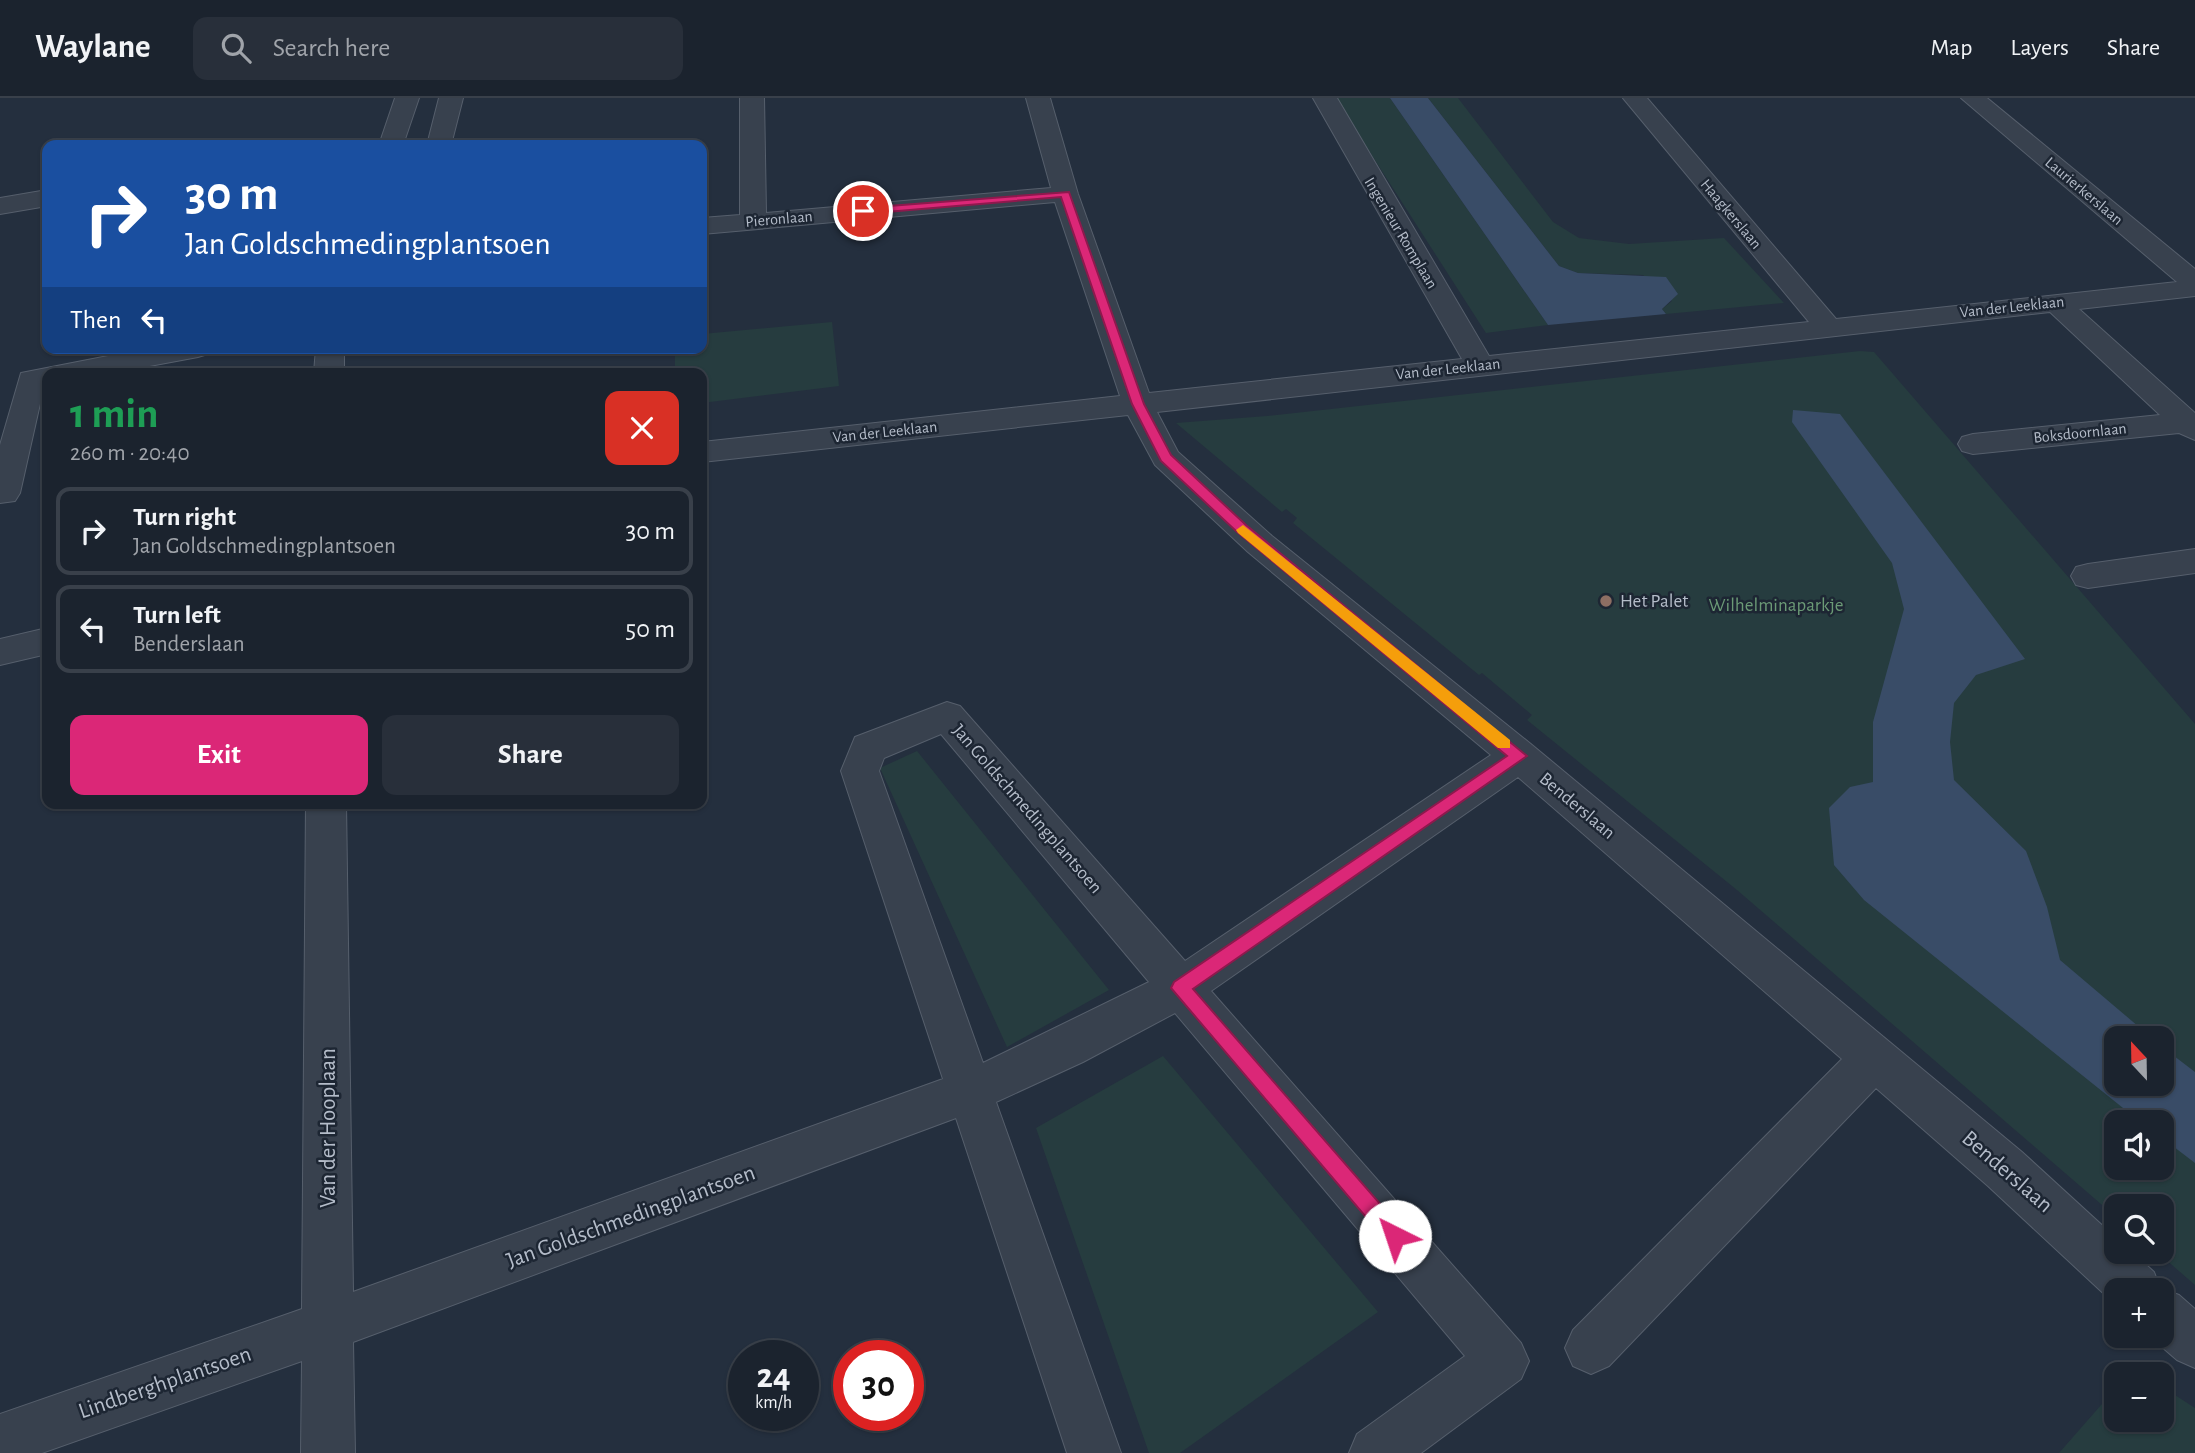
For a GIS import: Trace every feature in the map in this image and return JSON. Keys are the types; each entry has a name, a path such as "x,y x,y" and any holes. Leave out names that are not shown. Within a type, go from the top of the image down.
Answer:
{"street":[{"path":"393,140 407,98"},
{"path":"440,140 451,98"},
{"path":"752,98 752,222"},
{"name":"Benderslaan","path":"1038,98 1065,194 1138,404 1166,458 1222,512 1519,756 2005,1170 2123,1278"},
{"name":"Ingenieur Romplaan","path":"1325,98 1360,163 1480,366"},
{"name":"Haagkerslaan","path":"1635,98 1828,327"},
{"name":"Laurierkerslaan","path":"1973,98 2195,285"},
{"name":"Pieronlaan","path":"707,226 1065,194"},
{"path":"0,206 42,199"},
{"name":"Van der Leeklaan","path":"707,451 2195,285"},
{"name":"Boksdoornlaan","path":"2055,302 2191,426"},
{"path":"90,368 166,354"},
{"path":"4,493 31,379 42,377"},
{"name":"Boksdoornlaan","path":"1973,444 2191,426"},
{"path":"2088,576 2195,561"},
{"path":"0,652 42,642"},
{"name":"Jan Goldschmedingplantsoen","path":"1094,1453 860,771 868,748 947,716 1503,1361 1376,1453"},
{"name":"Jan Goldschmedingplantsoen","path":"329,1325 509,1262 970,1091 1067,1047 1180,988 1519,756"},
{"name":"Van der Hooplaan","path":"326,809 328,1453"},
{"path":"1591,1348 1874,1058"},
{"path":"2174,1324 2195,1342"},
{"name":"Lindberghplantsoen","path":"0,1441 329,1325"}],"green space":[{"path":"1335,98 1390,98 1548,325 1486,333"},
{"path":"1428,98 1458,98 1553,222 1579,238 1629,244 1724,238 1784,303 1666,314 1662,309 1672,301 1643,275 1578,273 1559,266"},
{"path":"832,322 839,386 707,402 707,368 675,368 675,354 707,354 707,334"},
{"name":"Wilhelminaparkje","path":"1860,351 1874,352 2195,724 2195,1285 2171,1264 2174,1264 2174,1194 2104,1194 2104,1207 1737,890 1527,720 1532,715 1293,523 1297,518 1286,509 1282,512 1176,423 1267,416"},
{"path":"917,751 1109,990 1007,1047 880,768"},
{"path":"1163,1056 1378,1312 1180,1453 1149,1453 1036,1128"},
{"path":"2174,1394 2195,1408 2195,1453 2059,1453 2104,1402 2104,1432 2174,1432"}],"water":[{"path":"1390,98 1428,98 1559,266 1578,273 1666,277 1678,294 1662,309 1666,314 1548,325"},
{"path":"1793,410 1840,414 2025,659 1976,675 1954,703 1950,742 1954,780 2026,851 2047,907 2060,960 2138,1026 2104,1026 2104,1093 1864,900 1834,865 1829,808 1850,787 1873,782 1873,722 1904,609 1892,563 1792,422"},
{"path":"2174,1056 2195,1072 2195,1163 2174,1147 2174,1110 2126,1110 2108,1096 2174,1096"}],"slow traffic":[{"path":"1243,530 1504,744"}],"place":[{"name":"Het Palet","path":"1606,601"}],"route":[{"path":"863,211 1065,194 1138,404 1166,458 1222,512 1519,756 1180,988 1395,1236"}]}
